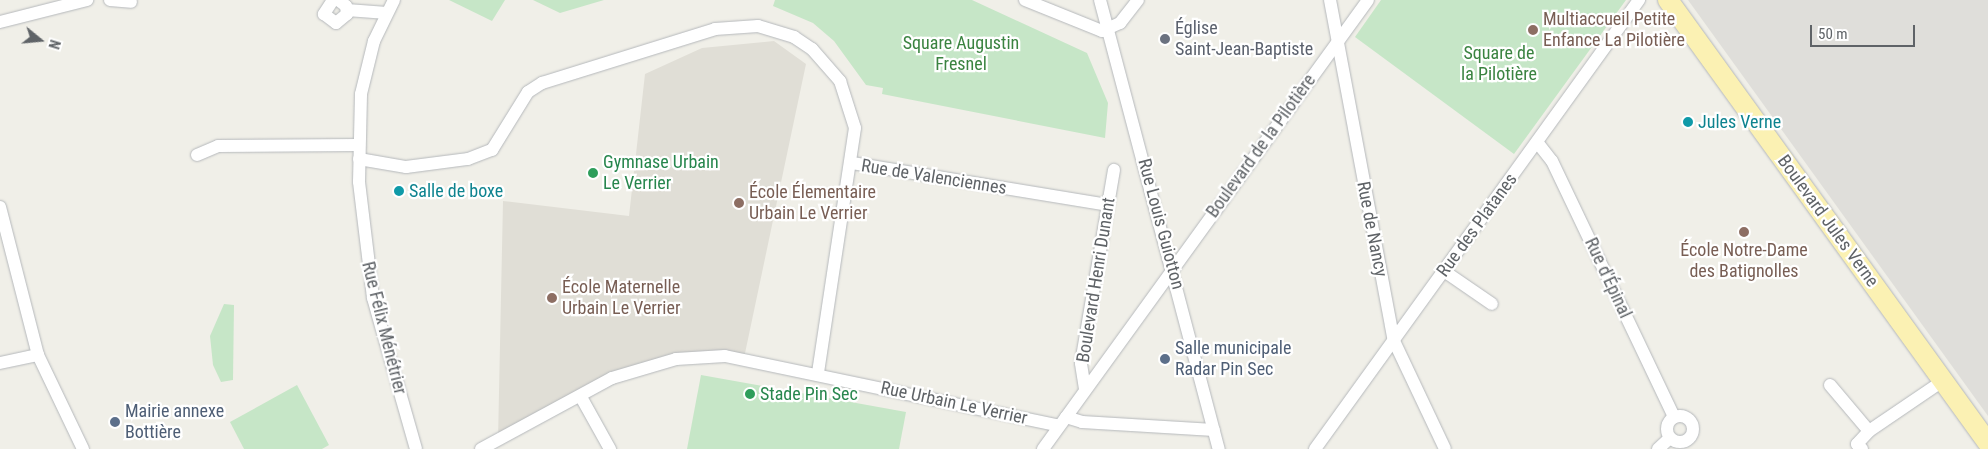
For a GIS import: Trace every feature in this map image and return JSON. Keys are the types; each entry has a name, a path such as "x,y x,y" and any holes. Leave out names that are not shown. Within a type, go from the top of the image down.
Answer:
{"main road":[{"name":"Boulevard Jules Verne","path":"1668,0 1988,443"}],"street":[{"path":"0,22 87,0"},
{"path":"110,0 131,2"},
{"path":"333,0 324,10 328,21 340,23 347,10"},
{"path":"338,0 347,10 387,13"},
{"name":"Rue Félix Ménétrier","path":"394,0 387,13 365,76 358,145 367,270 416,449"},
{"path":"1025,0 1108,30 1138,0"},
{"name":"Rue Louis Guiotton","path":"1100,0 1219,449"},
{"name":"Rue de Nancy","path":"1330,0 1394,340 1445,449"},
{"name":"Boulevard de la Pilotière","path":"1172,268 1368,0"},
{"name":"Rue des Platanes","path":"1315,449 1639,0"},
{"path":"359,159 406,167 468,159 492,150 528,92 542,83 732,26 772,29 794,37 824,60 840,81 852,110 852,164"},
{"name":"Rue d'Épinal","path":"1537,142 1552,161 1674,417"},
{"path":"197,155 218,146 358,145"},
{"name":"Rue de Valenciennes","path":"818,374 852,164 1108,205"},
{"name":"Boulevard Henri Dunant","path":"1085,389 1081,363 1114,170"},
{"path":"0,209 38,355 83,449"},
{"name":"Boulevard Henri Dunant","path":"1043,449 1172,268"},
{"path":"1444,271 1492,304"},
{"path":"0,362 38,355"},
{"name":"Rue Urbain Le Verrier","path":"481,449 630,372 699,357 760,360 818,374 1063,422 1214,430"},
{"path":"1862,449 1857,444 1869,430 1944,380"},
{"path":"1830,384 1869,430"},
{"path":"581,396 610,449"},
{"path":"1674,417 1689,420 1693,431 1685,441 1670,438 1667,425 1674,417"},
{"path":"1658,449 1670,438"}],"shaded area":[{"path":"1688,0 1988,0 1988,416"},
{"path":"774,41 806,64 744,358 654,365 498,440 503,201 629,216 645,74 702,48"}],"green space":[{"path":"449,0 505,0 492,21"},
{"path":"533,0 604,0 560,13"},
{"name":"Square Augustin Fresnel","path":"775,0 972,0 1087,53 1108,103 1105,138 882,94 883,88 866,85 834,41 813,23 773,6"},
{"name":"Square de la Pilotière","path":"1381,0 1626,0 1514,154 1355,37"},
{"path":"224,304 234,305 233,380 221,382 213,365 210,336"},
{"name":"Stade Pin Sec","path":"701,375 906,412 899,449 687,449"},
{"path":"297,385 329,445 322,449 244,449 230,422"}],"place":[{"name":"Multiaccueil Petite Enfance La Pilotière","path":"1533,30"},
{"name":"Église Saint-Jean-Baptiste","path":"1165,39"},
{"name":"Jules Verne","path":"1688,122"},
{"name":"Gymnase Urbain Le Verrier","path":"593,173"},
{"name":"Salle de boxe","path":"399,191"},
{"name":"École Élementaire Urbain Le Verrier","path":"739,203"},
{"name":"École Notre-Dame des Batignolles","path":"1744,232"},
{"name":"École Maternelle Urbain Le Verrier","path":"552,298"},
{"name":"Salle municipale Radar Pin Sec","path":"1165,359"},
{"name":"Stade Pin Sec","path":"750,394"},
{"name":"Mairie annexe Bottière","path":"115,422"}]}
